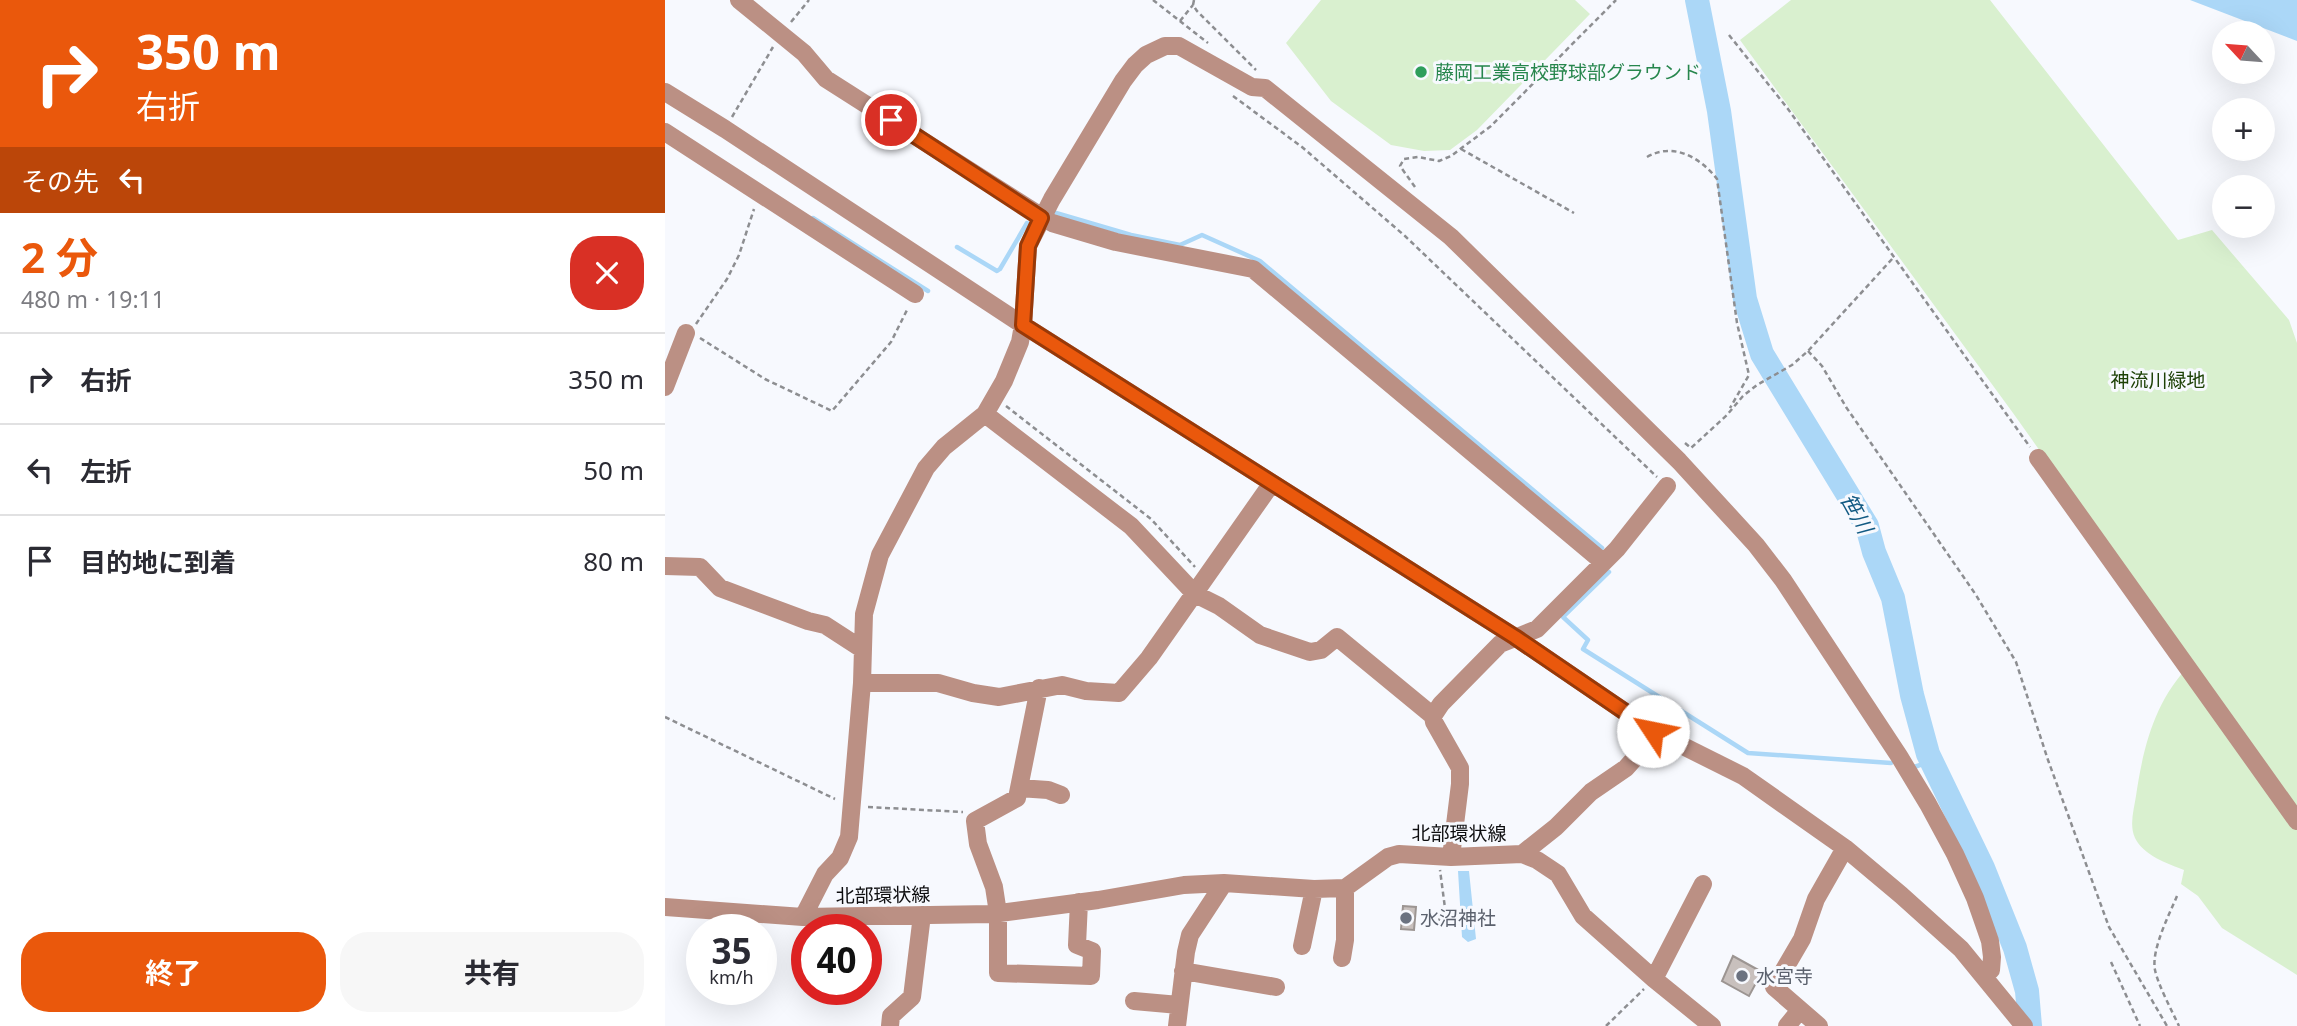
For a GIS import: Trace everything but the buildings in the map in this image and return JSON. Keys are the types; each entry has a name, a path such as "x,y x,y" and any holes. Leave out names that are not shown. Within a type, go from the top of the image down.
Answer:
{"street":[{"path":"739,0 804,53 826,79 1041,218 1115,242 1253,270 1603,562"},
{"path":"805,914 825,874 840,858 849,838 862,683 864,614 873,575 886,544 926,468 944,447 985,414 1011,365 1023,325 1028,246 1041,218 1123,81 1146,55 1165,46 1179,46 1252,87 1265,88 1451,237 1679,461 1756,545 1783,580 1899,756 1955,854 1975,898 1990,941 1991,970 1984,977"},
{"path":"665,92 725,128 1023,325 1515,637 1653,731 1743,776 1845,848 1961,950 2024,1026"},
{"path":"665,132 915,293"},
{"path":"665,387 686,333"},
{"path":"985,414 1131,526 1195,594 1219,606 1260,635 1310,652 1321,650 1337,637 1433,716 1460,768 1451,856"},
{"path":"2038,458 2297,821"},
{"path":"862,683 938,683 999,697 1062,685 1086,691 1119,693 1149,658 1272,483"},
{"path":"1433,716 1441,704 1500,644 1537,629 1634,529 1667,486"},
{"path":"665,566 700,567 720,588 824,625 862,649"},
{"path":"1039,688 1017,798 975,821 978,844 993,887 998,913 998,973 1091,976 1092,951 1077,945 1080,902"},
{"name":"北部環状線","path":"882,916 998,913 1184,885 1224,883 1314,889 1345,888 1388,857 1399,854 1522,854 1556,827 1591,792 1626,768 1642,750 1653,731"},
{"path":"1019,788 1048,790 1061,795"},
{"path":"1819,1026 1774,987 1802,939 1816,900 1845,848"},
{"path":"1522,854 1558,874 1583,916 1654,979 1692,1019 1712,1026"},
{"path":"1177,1026 1190,935 1224,883"},
{"path":"1654,979 1703,884"},
{"path":"1342,958 1345,940 1345,888"},
{"path":"1302,946 1314,889"},
{"name":"北部環状線","path":"665,907 791,916"},
{"path":"890,1026 891,1016 912,997 922,915"},
{"path":"1183,971 1276,986"},
{"path":"1134,1001 1179,1005"},
{"path":"1787,1026 1800,1010"}],"path":[{"path":"725,128 781,33 809,0"},
{"path":"1180,21 1195,0"},
{"path":"1420,193 1400,166 1404,159 1418,157 1439,161 1461,149 1491,126 1616,0"},
{"path":"1193,5 1255,68 1265,88"},
{"path":"1729,35 1788,109 2038,458"},
{"path":"1229,93 1302,147 1405,236 1667,486"},
{"path":"1461,149 1574,212"},
{"path":"1647,157 1657,151 1669,149 1697,160 1717,179 1737,323 1749,375 1727,415"},
{"path":"686,333 694,328 727,279 739,255 759,193"},
{"path":"1682,441 1691,448 1727,415 1743,396 1808,351 1894,257"},
{"path":"686,333 700,338 765,379 832,411 891,342 915,293"},
{"path":"1808,351 1822,366 1846,407 1976,595 2016,662 2048,761 2109,927 2167,1026"},
{"path":"665,717 851,806 962,812"},
{"path":"1430,919 1440,920 1445,908 1443,887"},
{"path":"2176,896 2158,943 2155,970 2179,1026"},
{"path":"2111,962 2140,1026"},
{"path":"1606,1026 1654,979"}],"green space":[{"name":"藤岡工業高校野球部グラウンド","path":"1321,0 1575,0 1590,14 1477,130 1450,150 1424,151 1391,145 1331,101 1286,43"},
{"name":"神流川緑地","path":"1791,0 1990,0 2178,240 2212,230 2212,238 2219,238 2289,320 2297,343 2297,975 2222,928 2198,896 2181,884 2184,870 2150,854 2135,838 2133,817 2147,742 2168,693 2191,664 2013,413 1740,40"}],"water":[{"path":"2190,0 2297,0 2297,41 2275,33 2275,21 2245,21"},
{"path":"1458,871 1469,871 1476,939 1468,942 1462,937"}],"waterway":[{"name":"笹川","path":"1697,0 1719,111 1745,299 1762,354 1867,526 1874,552 1893,598 1912,695 1928,754 1983,868 2015,948 2027,991 2030,1026"},
{"path":"1056,213 1131,235 1180,245 1202,235 1260,261 1602,548"},
{"path":"813,218 928,291"},
{"path":"957,247 997,271 1027,223"},
{"path":"1609,572 1563,617 1588,640 1583,649 1748,753 1891,763"},
{"path":"1914,767 1932,761"}],"place":[{"name":"藤岡工業高校野球部グラウンド","path":"1421,72"},
{"name":"水沼神社","path":"1406,918"},
{"name":"水宮寺","path":"1742,976"}],"route":[{"path":"891,120 1041,218 1028,246 1023,325 1515,637 1653,731"}]}
